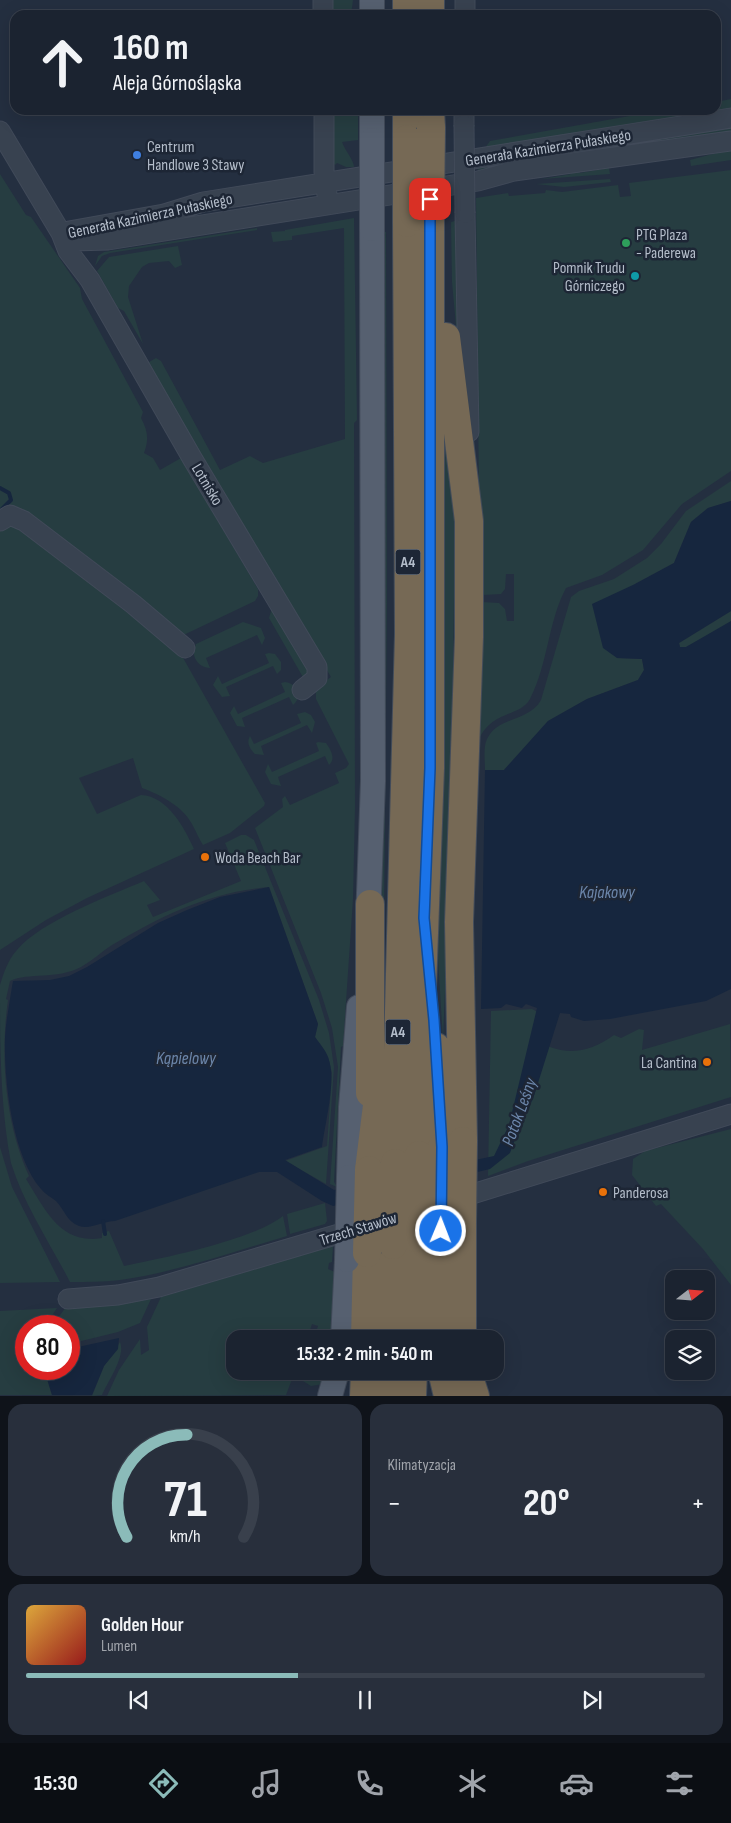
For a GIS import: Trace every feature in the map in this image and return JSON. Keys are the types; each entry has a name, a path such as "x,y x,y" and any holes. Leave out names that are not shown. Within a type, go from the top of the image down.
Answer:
{"highway":[{"name":"A4","path":"412,115 423,126 402,900 430,1152"},
{"name":"A4","path":"391,1330 404,1242 430,1152 424,918 430,758 419,220"},
{"path":"369,1330 404,1242 430,1152 459,922 468,637 469,521 419,220"},
{"path":"359,1174 402,900"},
{"path":"370,904 359,1174 404,1242 457,1330"},
{"name":"A4","path":"404,1242 413,1330"},
{"path":"404,1242 436,1330"},
{"path":"364,1396 365,1380"},
{"path":"389,1380 389,1396"},
{"path":"412,1396 413,1380"},
{"path":"444,1380 448,1396"},
{"path":"470,1380 475,1396"}],"main road":[{"path":"370,904 373,781 372,115"},
{"path":"349,1330 404,1242"},
{"path":"330,1396 334,1380"}],"street":[{"path":"324,115 325,183 328,206"},
{"path":"464,118 469,521"},
{"name":"Generała Kazimierza Pułaskiego","path":"61,233 164,214 204,202 731,118"},
{"name":"Lotnisko","path":"0,131 61,233 68,251 86,274 317,667 317,678 302,690"},
{"name":"Generała Kazimierza Pułaskiego","path":"61,233 73,241 108,240 478,181 514,171 731,141"},
{"path":"86,274 88,258 93,249 108,240"},
{"path":"0,521 10,515 24,520 133,604 185,648"},
{"name":"Trzech Stawów","path":"68,1298 142,1291 201,1276 731,1114"}],"green space":[{"path":"329,0 353,0 352,10 329,10"},
{"path":"731,99 731,111 721,113 721,101"},
{"path":"330,115 358,115 358,140 342,142 353,161 354,167 346,167 337,163 335,165 331,160"},
{"path":"635,115 706,115 483,151 490,141"},
{"path":"731,125 731,134 478,172 478,165"},
{"path":"731,149 731,160 691,166 690,160"},
{"path":"605,164 609,168 610,174 542,179 571,174 571,169 579,169 580,173 603,169"},
{"path":"731,170 731,471 682,504 643,550 602,575 566,588 555,615 541,672 530,699 519,709 490,724 478,741 482,602 499,603 505,609 507,621 514,621 514,574 506,574 505,589 501,594 483,595 476,588 479,497 476,198 508,193 509,196 545,193 546,190 562,192 618,185 620,197 631,196 629,183"},
{"path":"0,174 26,215 31,217 80,288 82,299 143,412 141,418 147,436 144,453 153,458 160,470 181,458 258,589 258,596 255,601 173,640 265,803 264,806 230,833 203,845 183,812 164,798 142,788 133,758 79,778 97,814 141,795 159,801 167,807 180,823 194,849 87,898 46,920 0,950"},
{"path":"610,179 611,182 564,187 536,184"},
{"path":"354,218 357,420 354,423 355,807 353,899 343,1046 341,1047 334,1182 337,1187 330,1184 338,1067 332,1028 321,993 255,828 283,807 282,799 285,796 290,805 339,783 335,773 346,768 349,764 316,699 316,688 331,677 150,370 149,362 156,358 161,361 220,470 250,456 263,463 345,439 344,228 292,236 292,240 273,242 271,232"},
{"path":"455,221 457,223 458,348 452,282 451,222"},
{"path":"257,228 257,230 110,253 102,256 95,266 98,256 104,252"},
{"path":"381,232 386,232 387,603 384,917 379,888"},
{"path":"178,246 182,265 175,268 169,261 149,263 142,267 129,286 128,297 143,344 124,311 118,308 97,271 109,257"},
{"path":"444,385 455,515 451,844 443,1040 438,959 445,687"},
{"path":"731,481 731,501 708,508 691,522 674,563 635,584 617,658 642,659 644,670 638,680 587,699 548,721 504,770 485,770 485,746 492,732 498,726 529,712 541,700 571,597 579,591 614,579 647,558 661,544 686,511"},
{"path":"272,608 310,673 304,679 269,618"},
{"path":"731,611 731,621 728,624 686,647 680,647 679,643"},
{"path":"243,622 261,628 265,638 262,645 257,635 206,658 210,668 198,663 194,656 196,644"},
{"path":"265,654 275,654 281,662 281,670 277,674 273,666 226,687 230,696 222,697 213,685 218,676 222,684 269,663"},
{"path":"285,682 293,685 297,691 298,698 293,705 289,697 242,718 245,727 237,726 230,713 234,706 238,714 285,692 281,683"},
{"path":"305,712 311,715 315,722 312,733 307,725 261,746 264,755 255,754 249,746 250,736 254,744 301,723 297,714"},
{"path":"316,743 326,743 331,751 332,760 329,765 325,756 278,777 281,786 271,784 265,772 268,764 272,772 319,751"},
{"path":"241,835 246,835 254,840 319,1000 329,1033 334,1067 326,1184 285,1161 327,1146 332,1073 328,1057 315,1037 318,1024 269,887 226,894 187,907 131,934 72,971 53,975 17,978 10,981 6,999 8,1000 5,1044 6,1090 14,1134 29,1176 26,1179 47,1213 65,1230 75,1236 87,1239 102,1238 102,1233 109,1231 124,1266 184,1253 230,1240 269,1225 283,1216 287,1236 162,1272 120,1280 70,1282 30,1209 11,1163 3,1097 1,1052 0,985 5,971 17,950 42,929 76,910 144,881 160,900 147,905 153,917 241,881 225,843"},
{"path":"532,1009 541,1014 534,1039 555,1049 565,1051 575,1051 594,1046 614,1035 621,1038 639,1029 644,1030 642,1050 730,1024 731,1097 528,1161 488,1176 491,1011"},
{"path":"731,1129 731,1285 703,1249 661,1204 656,1206 632,1175 633,1159 645,1151"},
{"path":"0,1147 12,1187 60,1282 0,1283"},
{"path":"325,1203 327,1221 325,1224 290,1234 287,1214"},
{"path":"333,1246 332,1262 329,1263 328,1269 335,1272 334,1330 317,1330 318,1326 312,1324 310,1330 226,1330 226,1380 292,1380 286,1395 107,1396 119,1370 140,1339 141,1355 149,1350 147,1327 161,1297"},
{"path":"151,1299 140,1323 118,1332 80,1341 80,1315 60,1315 66,1307 111,1305"},
{"path":"57,1308 52,1315 15,1315 15,1380 47,1380 52,1395 0,1395 0,1311"},
{"path":"120,1342 121,1354 119,1361 102,1395 92,1396 104,1366"},
{"path":"325,1380 323,1384 311,1386 303,1381"}],"water":[{"path":"731,501 731,611 679,643 680,647 686,647 731,621 731,989 706,1001 610,1019 584,1021 571,1017 570,1014 560,1013 533,1099 523,1117 510,1153 490,1169 333,1206 277,1172 259,1172 115,1221 88,1227 79,1226 71,1222 59,1204 41,1189 31,1175 17,1138 8,1096 5,1055 6,1024 13,981 50,980 69,976 158,923 187,910 220,897 269,887 318,1024 315,1037 328,1057 331,1077 330,1101 322,1147 285,1160 334,1190 494,1156 509,1125 537,1008 526,1004 522,1008 506,1004 501,1008 481,1009 485,770 504,770 548,721 587,699 638,680 644,670 642,659 617,658 603,648 592,604 674,563 691,522 708,508"},
{"path":"119,1338 118,1349 104,1366 92,1395 52,1395 47,1380 80,1380 80,1347"}],"waterway":[{"path":"0,488 9,493 11,500 2,509"},
{"path":"103,1221 105,1234"}],"place":[{"name":"Centrum Handlowe 3 Stawy","path":"137,155"},
{"name":"PTG Plaza - Paderewa","path":"626,243"},
{"name":"Pomnik Trudu Górniczego","path":"635,276"},
{"name":"Woda Beach Bar","path":"205,857"},
{"name":"La Cantina","path":"707,1062"},
{"name":"Panderosa","path":"603,1192"}],"route":[{"path":"430,199 432,301 430,768 424,918 434,1020 442,1147 441,1231"}],"water label":[{"name":"Kajakowy","path":"607,892"},
{"name":"Kąpielowy","path":"186,1058"},
{"name":"Potok Leśny","path":"519,1112"}]}
